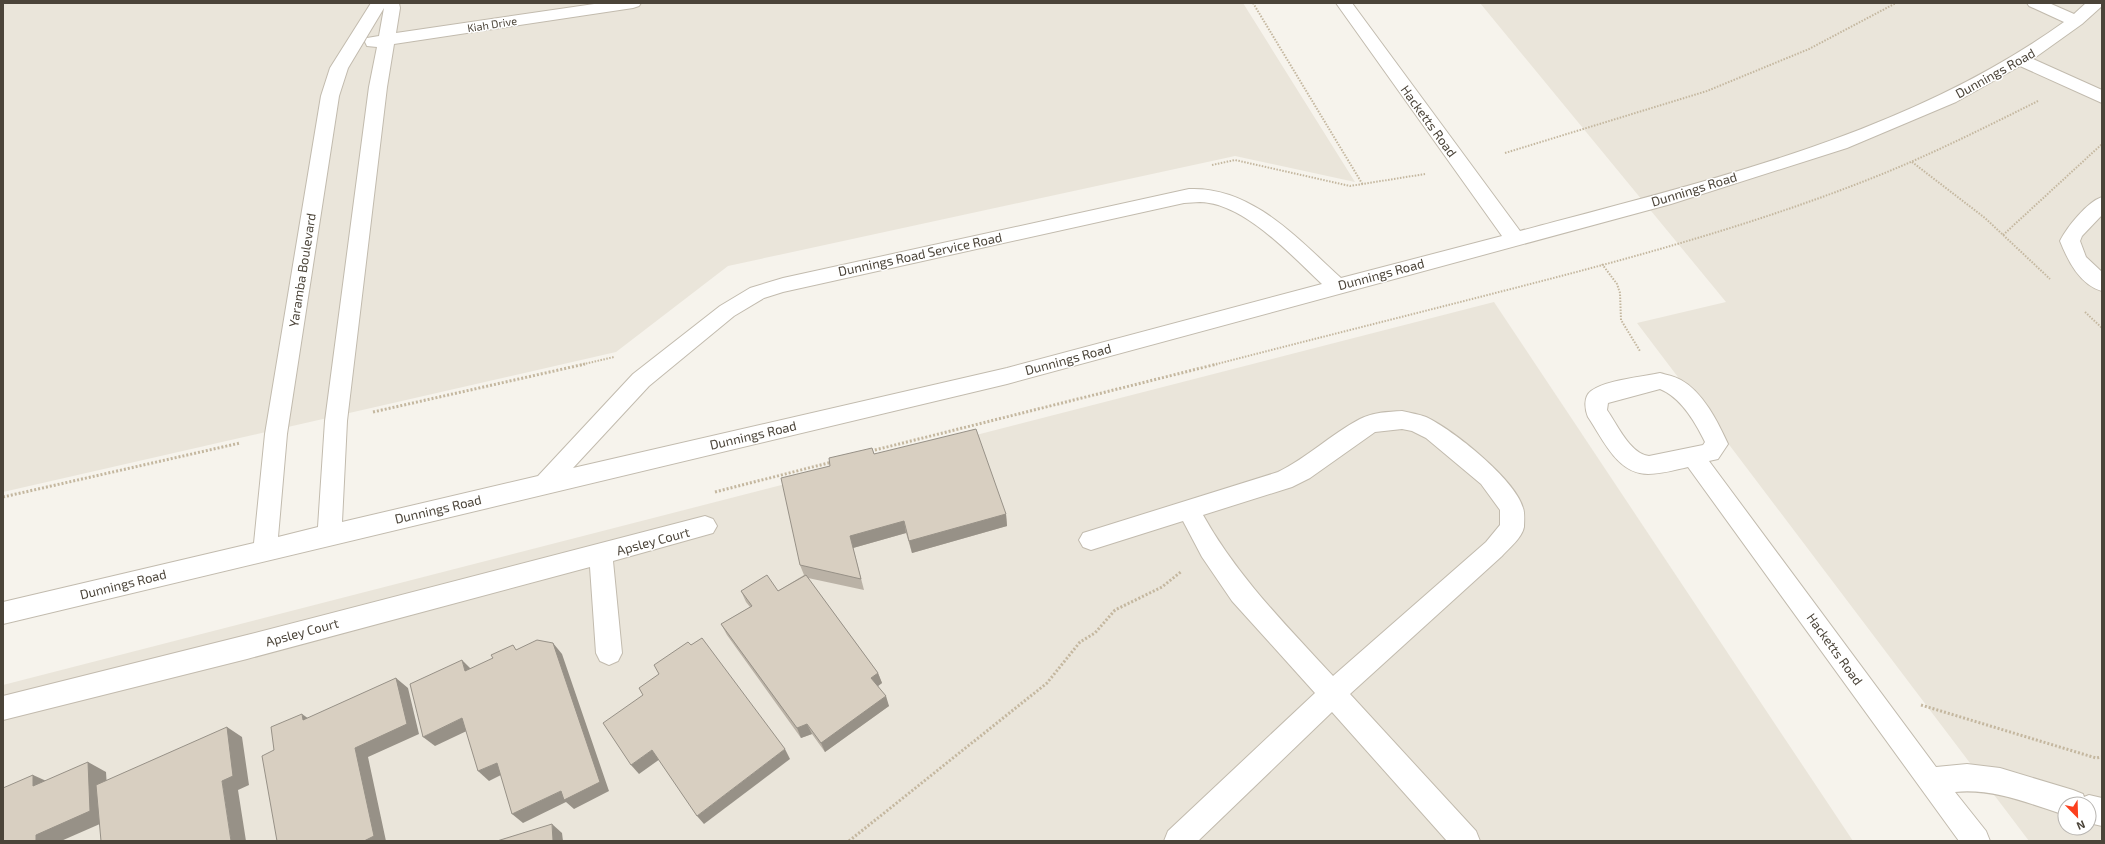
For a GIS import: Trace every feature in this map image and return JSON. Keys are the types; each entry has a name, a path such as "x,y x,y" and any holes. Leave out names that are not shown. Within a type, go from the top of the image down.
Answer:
{"street":[{"name":"Yaramba Boulevard","path":"265,550 276,434 330,96 339,68 379,3"},
{"path":"329,534 336,421 378,87 388,40 392,8 391,3"},
{"name":"Kiah Drive","path":"352,45 633,3"},
{"name":"Hacketts Road","path":"1344,3 1515,239"},
{"path":"2035,3 2076,21"},
{"name":"Dunnings Road","path":"3,613 329,534 1006,376 1670,197 1841,144 1950,98 2036,50 2076,21 2096,3"},
{"path":"2036,50 2102,81"},
{"path":"2020,59 2102,97"},
{"name":"Dunnings Road Service Road","path":"546,483 602,421 647,376 727,311 757,293 783,284 1184,196 1206,195 1226,200 1247,211 1280,235 1337,286"},
{"path":"2102,204 2074,232 2070,241 2078,260 2102,284"},
{"path":"1660,381 1674,387 1686,396 1712,432 1717,444 1710,452 1693,457 1649,465 1639,464 1625,454 1596,411 1597,398 1607,393 1660,381"},
{"path":"1091,540 1284,480 1302,471 1368,425 1383,420 1402,420 1417,423 1434,432 1489,477 1505,496 1512,509 1512,528 1494,549 1333,693 1178,841"},
{"name":"Hacketts Road","path":"1693,457 1930,781 1976,841"},
{"path":"1188,509 1210,550 1241,593 1466,841"},
{"name":"Apsley Court","path":"3,708 601,555 705,526"},
{"name":"Apsley Court","path":"601,555 609,653"},
{"path":"1930,781 1967,777 2000,781 2057,799"}],"path":[{"path":"1252,3 1364,185 1425,174"},
{"path":"1505,153 1707,91 1809,49 1896,3"},
{"path":"871,452 1496,294 1688,241 1858,184 1911,162 1998,123 2069,82"},
{"path":"2003,235 2102,144"},
{"path":"1911,162 2003,235 2053,282"},
{"path":"1602,264 1617,284 1620,293 1621,320 1628,334 1660,381"},
{"path":"2080,307 2102,328"},
{"path":"711,493 833,461"},
{"path":"849,841 1047,683 1080,642 1095,633 1116,610 1162,587 1210,550"},
{"path":"1918,704 2096,758 2102,756"}],"shaded area":[{"path":"3,3 1243,3 1355,182 1235,156 728,266 616,352 3,492"},
{"path":"1480,3 2102,3 2102,841 2029,841 1637,323 1726,302"},
{"path":"1494,302 1853,841 3,841 3,685"}],"building":[{"path":"976,429 1006,514 909,541 904,521 850,536 861,579 800,565 781,478 830,466 829,458 872,448 874,454"},
{"path":"767,575 778,591 806,575 878,673 871,678 886,696 821,743 807,724 797,728 721,624 752,606 741,591"},
{"path":"702,638 785,749 697,816 652,750 631,765 603,723 643,695 639,688 659,674 654,665 688,642 691,645"},
{"path":"537,640 553,643 600,782 564,800 561,791 512,814 497,763 478,771 462,718 423,737 410,684 462,660 465,671 493,658 491,655 513,645 516,650"},
{"path":"396,678 407,724 355,748 374,836 364,841 277,841 262,756 274,750 271,727 302,714 303,720"},
{"path":"227,727 233,776 222,781 231,841 101,841 96,785"},
{"path":"88,762 90,811 36,835 36,841 3,841 3,788 33,775 33,786"},
{"path":"552,824 553,841 497,841"}]}
